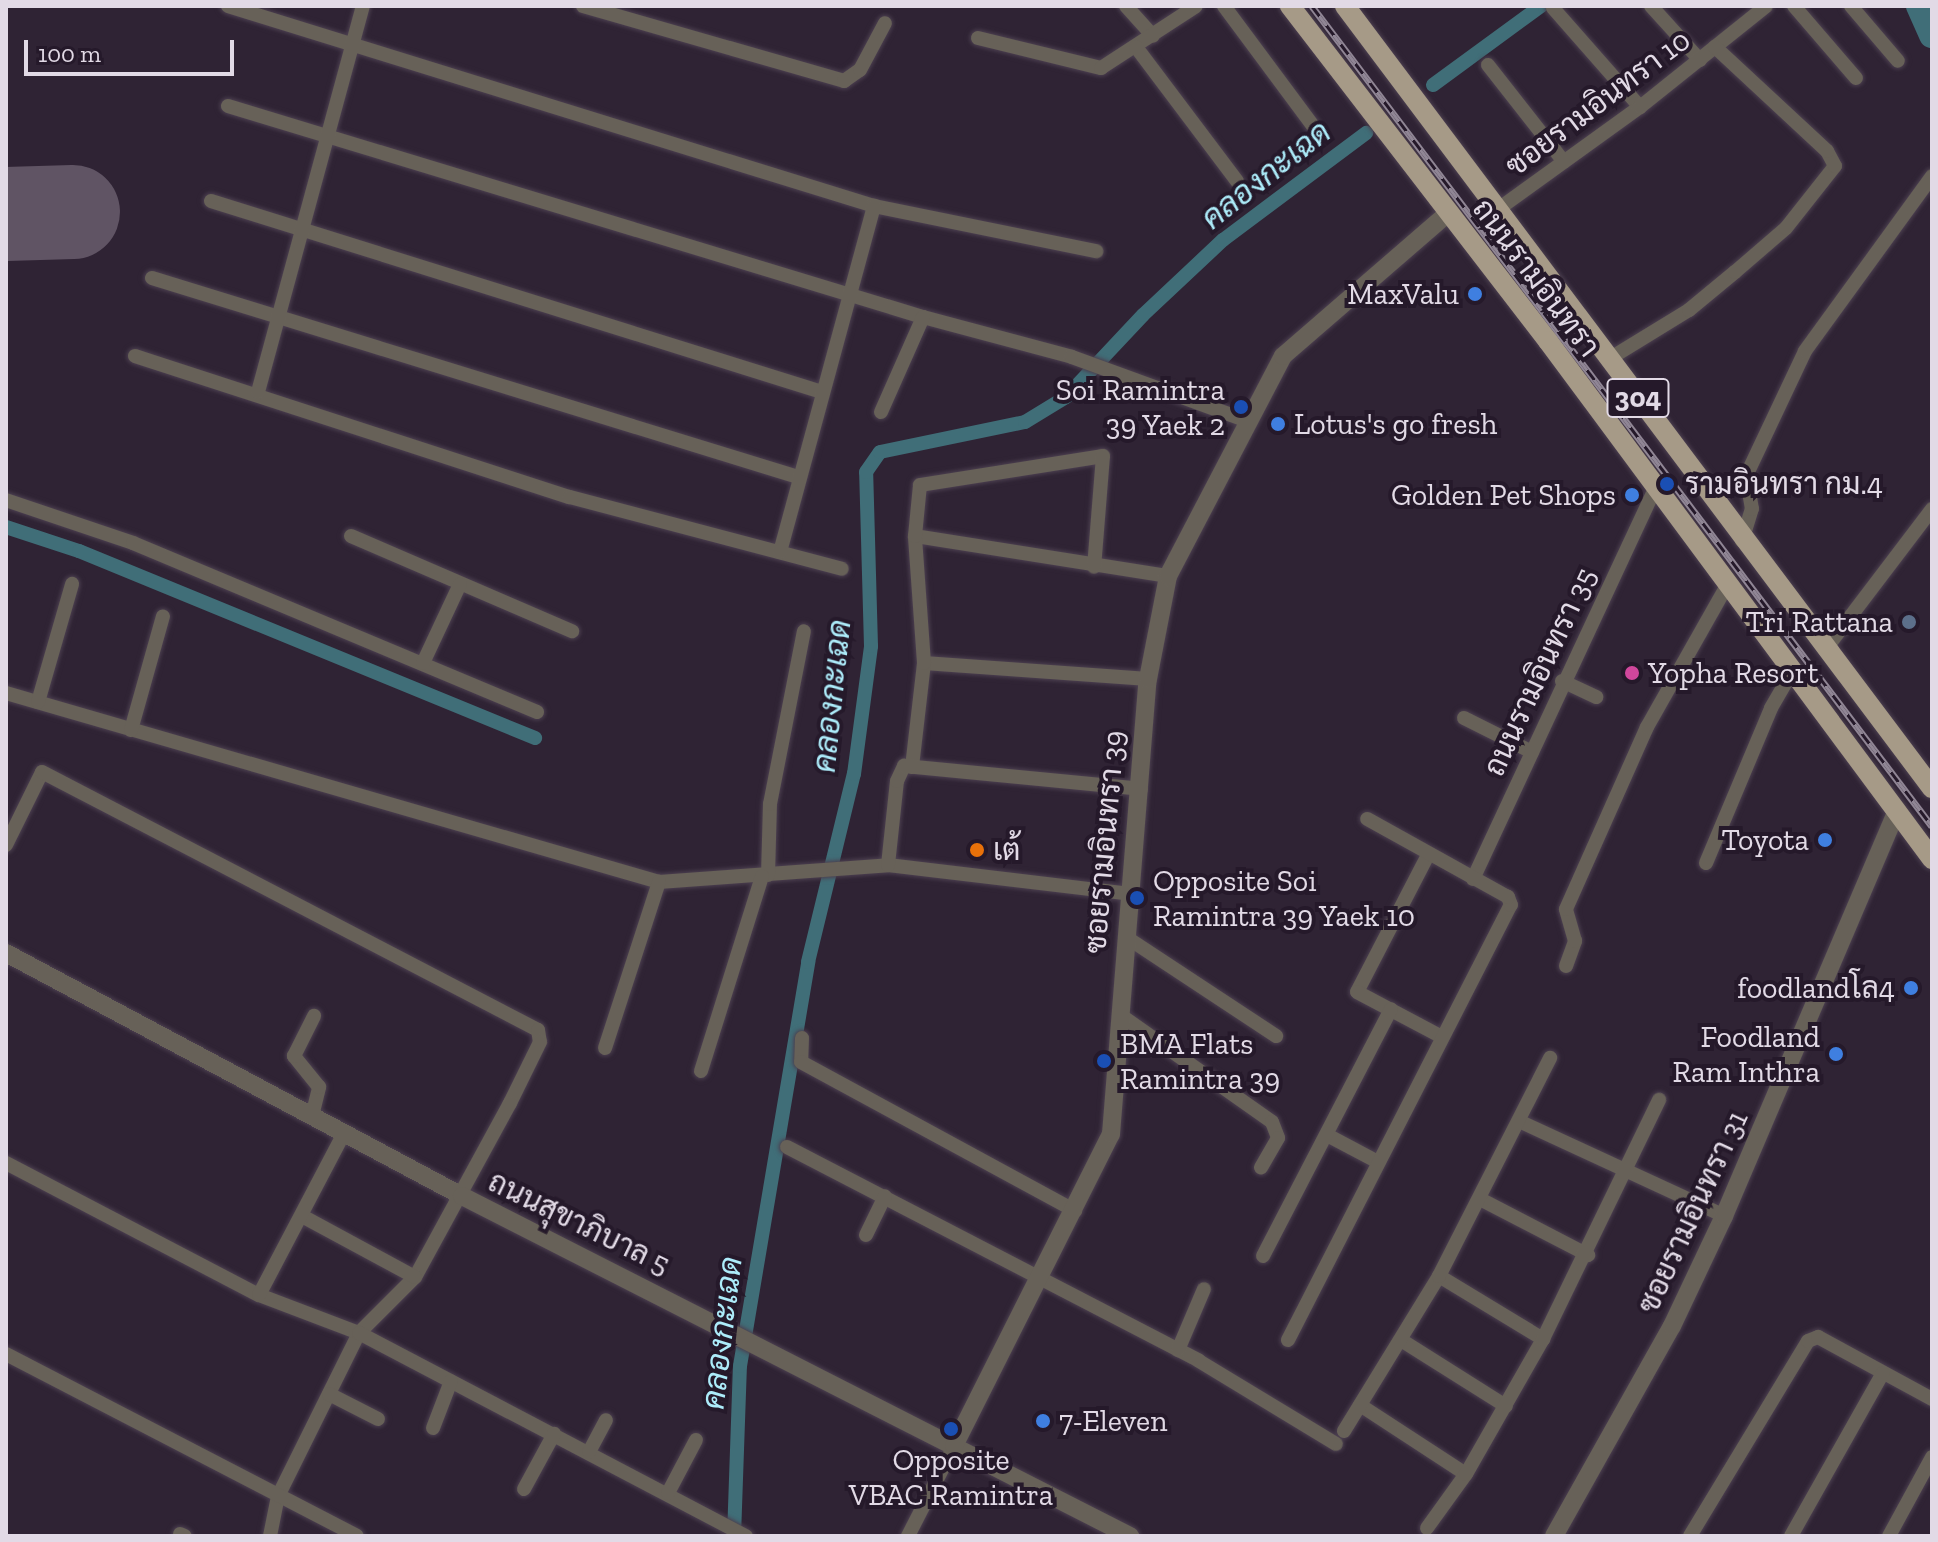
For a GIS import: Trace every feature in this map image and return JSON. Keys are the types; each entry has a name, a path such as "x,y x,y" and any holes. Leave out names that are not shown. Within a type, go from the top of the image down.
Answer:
{"main road":[{"name":"ถนนรามอินทรา","path":"1290,6 1656,486 1932,859"},
{"name":"ถนนรามอินทรา","path":"1345,6 1742,541 1932,788"}],"street":[{"path":"228,6 255,10 874,206 1096,251"},
{"path":"258,392 363,6"},
{"path":"583,6 844,81 860,70 885,23"},
{"path":"1126,6 1153,36"},
{"path":"978,38 1101,68 1196,6"},
{"path":"1224,6 1314,127"},
{"path":"1651,6 1700,60"},
{"path":"1794,6 1856,78"},
{"path":"1851,6 1898,61"},
{"path":"1553,8 1640,107"},
{"name":"ซอยรามอินทรา 10","path":"1497,210 1640,107 1758,9"},
{"path":"1136,47 1237,181"},
{"path":"1609,359 1689,310 1735,272 1786,228 1835,166 1827,151 1715,47"},
{"path":"1488,65 1564,162"},
{"path":"228,106 848,295 1072,357 1245,420"},
{"path":"1742,541 1752,509 1746,476 1805,351 1932,176"},
{"path":"211,201 304,226 822,392"},
{"path":"780,552 874,206"},
{"name":"ซอยรามอินทรา 39","path":"908,1536 1075,1211 1111,1134 1148,679 1168,576 1245,420 1283,356 1449,212"},
{"path":"152,278 280,313 798,477"},
{"path":"881,412 923,317"},
{"path":"135,356 258,392 570,497 842,569"},
{"path":"912,767 924,663 915,536 916,493 925,482 1103,456 1094,567"},
{"name":"ถนนรามอินทรา 35","path":"1473,879 1562,681 1656,486"},
{"path":"6,500 133,543 537,712"},
{"path":"1825,650 1932,509"},
{"path":"351,536 572,631"},
{"path":"915,536 1094,567 1168,576"},
{"path":"38,702 72,584"},
{"path":"423,663 460,584"},
{"path":"1566,966 1575,941 1566,909 1647,727 1728,584"},
{"path":"131,730 163,616"},
{"path":"701,1071 765,876 770,804 804,631"},
{"path":"924,663 1148,679"},
{"path":"1706,863 1771,708 1793,670"},
{"path":"1562,681 1596,697"},
{"path":"6,693 659,882 888,865 1132,894"},
{"path":"1464,718 1532,752"},
{"path":"888,865 897,781 904,766 1141,789"},
{"path":"6,845 42,772 538,1030 540,1042 462,1196 415,1277 359,1333 278,1496 270,1536"},
{"name":"ซอยรามอินทรา 31","path":"1554,1536 1672,1326 1724,1216 1897,810"},
{"path":"1288,1340 1511,905 1508,897 1367,819"},
{"path":"1428,855 1357,992 1442,1037"},
{"path":"605,1048 659,882"},
{"path":"1126,937 1276,1036"},
{"name":"ถนนสุขาภิบาล 5","path":"6,953 462,1196 1130,1536"},
{"path":"1263,1256 1391,1009"},
{"path":"1119,1014 1272,1122 1278,1138 1261,1167"},
{"path":"312,1116 319,1087 294,1056 314,1016"},
{"path":"802,1038 801,1062 1075,1211"},
{"path":"787,1147 885,1196 1039,1282 1178,1350 1340,1437 1439,1276 1521,1122 1550,1058"},
{"path":"1427,1528 1466,1474 1543,1339 1588,1255 1659,1100"},
{"path":"1521,1122 1724,1216"},
{"path":"259,1295 344,1133"},
{"path":"1327,1135 1378,1162"},
{"path":"6,1163 259,1295 359,1333 746,1536"},
{"path":"866,1235 885,1196"},
{"path":"1480,1199 1588,1255"},
{"path":"302,1216 415,1277"},
{"path":"1439,1276 1543,1339"},
{"path":"1178,1350 1204,1289"},
{"path":"1690,1536 1802,1345 1818,1337 1932,1399"},
{"path":"1401,1340 1506,1406"},
{"path":"6,1354 357,1536"},
{"path":"1791,1536 1883,1373"},
{"path":"433,1428 451,1381"},
{"path":"329,1394 378,1419"},
{"path":"1360,1405 1466,1474"},
{"path":"589,1452 606,1420"},
{"path":"524,1489 554,1434"},
{"path":"668,1493 696,1440"},
{"path":"1889,1536 1932,1457"}],"waterway":[{"name":"คลองกะเฉด","path":"1433,85 1541,6"},
{"path":"1919,6 1932,35"},
{"name":"คลองกะเฉด","path":"734,1536 740,1366 808,962 854,774 871,646 866,472 880,452 1025,422 1066,397 1143,315 1223,240 1366,133"},
{"path":"6,527 79,551 535,738"}],"runway":[{"path":"6,214 73,212"}],"railway":[{"path":"1312,6 1932,826"}],"place":[{"name":"MaxValu","path":"1475,294"},
{"name":"Soi Ramintra 39 Yaek 2","path":"1241,407"},
{"name":"Lotus's go fresh","path":"1278,424"},
{"name":"รามอินทรา กม.4","path":"1667,484"},
{"name":"Golden Pet Shops","path":"1632,495"},
{"name":"Tri Rattana","path":"1909,622"},
{"name":"Yopha Resort","path":"1632,673"},
{"name":"Toyota","path":"1825,840"},
{"name":"เต้","path":"977,850"},
{"name":"Opposite Soi Ramintra 39 Yaek 10","path":"1137,898"},
{"name":"foodlandโล4","path":"1911,988"},
{"name":"Foodland Ram Inthra","path":"1836,1054"},
{"name":"BMA Flats Ramintra 39","path":"1104,1061"},
{"name":"7-Eleven","path":"1043,1421"},
{"name":"Opposite VBAC Ramintra","path":"951,1429"}]}
